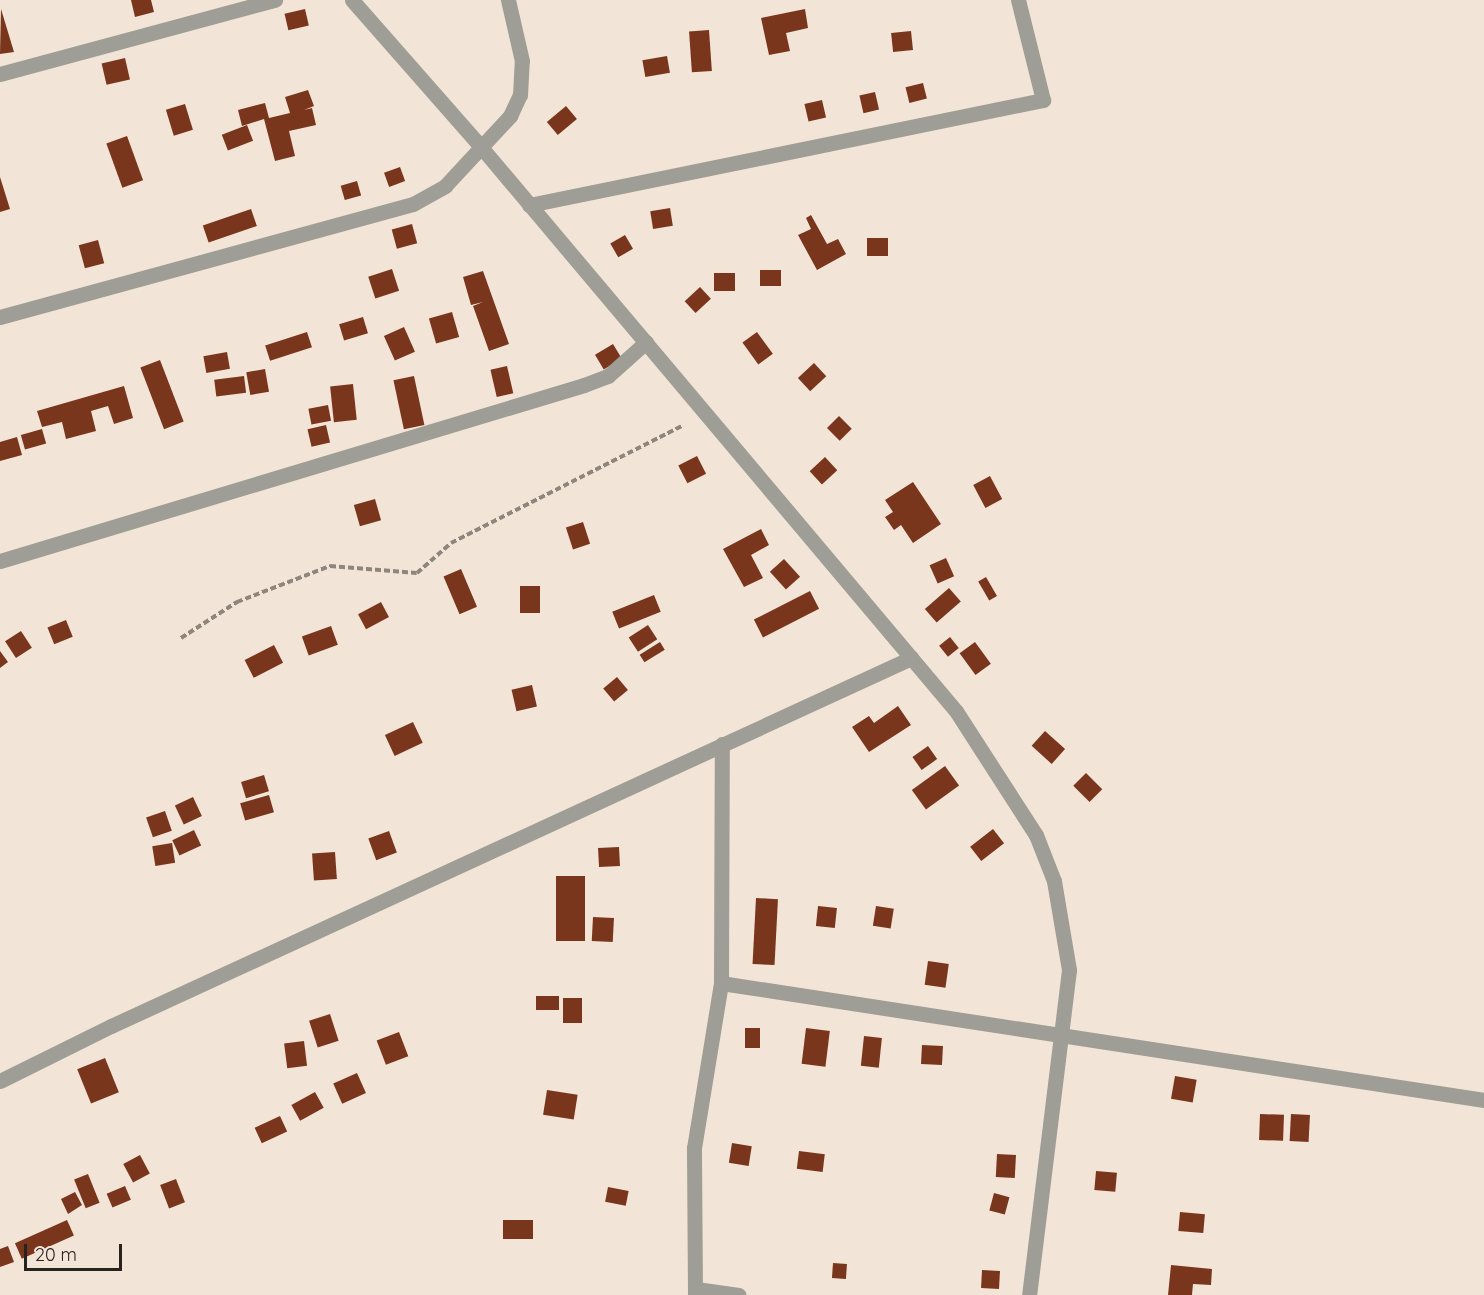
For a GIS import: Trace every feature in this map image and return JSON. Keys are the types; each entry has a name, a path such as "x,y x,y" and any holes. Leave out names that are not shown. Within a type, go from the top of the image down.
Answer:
{"street":[{"path":"0,74 275,0"},
{"path":"352,0 481,147 956,711 1036,835 1054,880 1069,970 1029,1295"},
{"path":"0,316 413,204 445,186 510,116 520,95 522,61 508,0"},
{"path":"529,205 1043,100 1017,0"},
{"path":"0,561 584,385 608,376 645,342"},
{"path":"0,1081 111,1026 911,658"},
{"path":"722,744 721,983 693,1148 696,1292 739,1295"},
{"path":"721,983 1061,1033 1484,1100"}],"path":[{"path":"180,638 237,602 330,566 417,573 451,543 706,414"}],"building":[{"path":"131,0 151,0 154,12 135,17"},
{"path":"1,9 14,52 0,54"},
{"path":"305,9 309,26 288,30 285,14"},
{"path":"805,9 808,28 786,33 790,51 769,55 761,18"},
{"path":"709,30 712,71 692,72 689,31"},
{"path":"911,31 913,50 893,52 891,33"},
{"path":"667,56 670,73 645,77 642,60"},
{"path":"125,58 130,79 107,85 102,63"},
{"path":"923,83 927,99 909,103 906,87"},
{"path":"308,90 314,106 304,110 312,108 316,125 289,131 295,156 275,161 264,119 242,126 238,110 265,103 269,118 290,113 285,97"},
{"path":"875,92 879,110 863,113 859,96"},
{"path":"822,100 826,118 809,122 804,104"},
{"path":"185,104 193,130 174,136 166,110"},
{"path":"566,106 577,119 558,135 547,122"},
{"path":"247,125 253,141 228,151 222,135"},
{"path":"127,136 143,180 122,188 106,144"},
{"path":"400,167 405,181 389,187 384,173"},
{"path":"0,177 10,209 0,212"},
{"path":"357,181 361,195 345,200 341,186"},
{"path":"670,208 673,226 653,229 650,211"},
{"path":"251,209 257,226 209,243 203,226"},
{"path":"811,215 827,244 838,239 846,254 817,270 798,235 811,229 806,218"},
{"path":"412,224 417,243 397,249 392,229"},
{"path":"625,235 633,249 618,257 610,244"},
{"path":"867,238 888,238 888,256 867,256"},
{"path":"98,240 104,263 85,268 79,245"},
{"path":"392,269 399,291 375,299 368,277"},
{"path":"760,270 781,270 781,286 760,286"},
{"path":"483,271 509,344 489,351 473,306 483,302 471,305 463,277"},
{"path":"714,273 735,273 735,291 714,291"},
{"path":"700,287 711,299 696,313 685,301"},
{"path":"452,312 459,337 436,344 429,319"},
{"path":"363,317 368,333 344,341 339,324"},
{"path":"404,327 415,352 395,361 384,336"},
{"path":"307,332 312,347 270,361 265,346"},
{"path":"757,332 773,354 758,364 742,343"},
{"path":"613,344 622,359 604,369 595,355"},
{"path":"227,352 230,369 206,373 203,356"},
{"path":"160,360 184,422 164,429 140,368"},
{"path":"814,363 826,376 810,391 798,378"},
{"path":"507,366 513,393 497,397 490,370"},
{"path":"265,369 269,392 250,395 246,372"},
{"path":"244,376 246,393 216,397 214,380"},
{"path":"414,376 424,425 404,429 393,380"},
{"path":"353,384 357,420 334,422 330,386"},
{"path":"124,386 133,418 114,424 108,406 91,411 96,431 66,439 62,422 42,427 37,411"},
{"path":"328,405 331,421 311,425 308,409"},
{"path":"839,416 852,429 840,441 827,428"},
{"path":"326,425 330,443 312,447 307,429"},
{"path":"42,429 46,443 25,449 21,435"},
{"path":"17,437 22,455 0,461 0,442"},
{"path":"697,456 706,474 687,483 678,466"},
{"path":"825,457 837,470 822,484 810,471"},
{"path":"990,476 1002,499 985,508 973,485"},
{"path":"913,482 941,524 913,543 901,525 894,530 885,517 893,512 885,500"},
{"path":"375,499 381,520 360,526 354,505"},
{"path":"583,522 590,544 573,549 566,528"},
{"path":"761,529 769,545 751,555 763,578 744,587 723,549"},
{"path":"946,558 954,576 938,584 930,565"},
{"path":"784,559 800,577 786,590 770,572"},
{"path":"461,569 477,607 460,614 444,576"},
{"path":"986,577 997,596 989,601 978,582"},
{"path":"520,586 540,586 540,613 520,613"},
{"path":"949,588 961,602 937,623 925,609"},
{"path":"810,591 819,609 763,637 754,620"},
{"path":"654,595 661,612 619,629 612,612"},
{"path":"381,602 389,617 366,629 358,614"},
{"path":"66,620 73,637 54,644 47,627"},
{"path":"648,625 657,639 638,652 629,638"},
{"path":"331,626 338,645 309,655 302,637"},
{"path":"21,631 32,648 16,658 5,641"},
{"path":"950,637 959,648 948,657 939,646"},
{"path":"660,642 665,650 644,662 640,655"},
{"path":"975,642 991,664 975,675 960,653"},
{"path":"274,645 283,663 254,678 245,660"},
{"path":"0,651 8,662 0,668"},
{"path":"617,677 628,690 614,702 603,689"},
{"path":"532,685 537,706 516,711 512,690"},
{"path":"898,706 911,725 869,752 852,727 869,716 874,723"},
{"path":"413,722 423,743 395,756 385,735"},
{"path":"1045,731 1065,749 1052,764 1032,746"},
{"path":"928,746 937,759 922,770 912,757"},
{"path":"945,766 959,785 926,810 912,790"},
{"path":"1086,773 1102,789 1090,802 1073,786"},
{"path":"264,775 269,791 246,798 241,782"},
{"path":"269,795 274,812 245,821 240,803"},
{"path":"193,797 202,816 184,824 175,805"},
{"path":"165,811 172,831 153,837 146,818"},
{"path":"993,829 1004,843 981,861 970,847"},
{"path":"194,830 201,845 179,856 172,840"},
{"path":"389,831 397,853 376,860 368,839"},
{"path":"172,843 175,863 155,866 152,846"},
{"path":"619,847 620,866 599,867 598,848"},
{"path":"335,852 337,879 314,881 312,854"},
{"path":"556,876 585,876 585,941 556,941"},
{"path":"756,898 778,899 775,965 753,964"},
{"path":"818,906 837,908 835,928 816,926"},
{"path":"876,906 894,909 891,929 873,926"},
{"path":"593,917 614,918 613,942 592,941"},
{"path":"928,961 949,964 945,988 925,985"},
{"path":"536,996 559,996 559,1010 536,1010"},
{"path":"563,998 582,998 582,1023 563,1023"},
{"path":"330,1014 339,1041 318,1047 309,1021"},
{"path":"745,1028 760,1028 760,1048 745,1048"},
{"path":"806,1028 830,1031 825,1067 802,1064"},
{"path":"399,1032 408,1056 386,1065 377,1041"},
{"path":"864,1036 882,1038 879,1068 861,1066"},
{"path":"304,1041 307,1066 287,1068 284,1043"},
{"path":"922,1045 943,1046 942,1065 921,1064"},
{"path":"105,1058 119,1092 91,1104 77,1069"},
{"path":"357,1073 366,1093 342,1104 333,1084"},
{"path":"1175,1076 1197,1080 1193,1102 1171,1099"},
{"path":"547,1090 578,1095 574,1120 543,1115"},
{"path":"315,1092 324,1108 300,1121 291,1105"},
{"path":"1260,1114 1284,1115 1283,1141 1259,1140"},
{"path":"1291,1114 1310,1115 1309,1142 1290,1141"},
{"path":"280,1116 287,1131 262,1143 255,1128"},
{"path":"732,1143 752,1146 749,1166 729,1163"},
{"path":"799,1151 825,1154 823,1172 797,1169"},
{"path":"997,1154 1016,1155 1015,1178 996,1177"},
{"path":"140,1155 150,1174 133,1182 123,1164"},
{"path":"1096,1171 1117,1173 1115,1192 1094,1190"},
{"path":"88,1174 100,1203 86,1208 74,1180"},
{"path":"176,1179 185,1202 169,1208 160,1185"},
{"path":"125,1186 131,1200 112,1208 107,1194"},
{"path":"608,1187 629,1191 626,1206 605,1202"},
{"path":"75,1192 82,1205 68,1214 61,1199"},
{"path":"994,1193 1009,1197 1005,1215 989,1210"},
{"path":"1180,1212 1205,1214 1203,1233 1178,1231"},
{"path":"67,1220 74,1236 22,1259 15,1243"},
{"path":"503,1220 533,1220 533,1239 503,1239"},
{"path":"8,1246 14,1262 0,1267 0,1249"},
{"path":"833,1263 847,1264 846,1279 832,1278"},
{"path":"1171,1265 1212,1269 1211,1285 1193,1284 1192,1295 1168,1295"},
{"path":"982,1270 1000,1271 999,1289 981,1288"}]}
